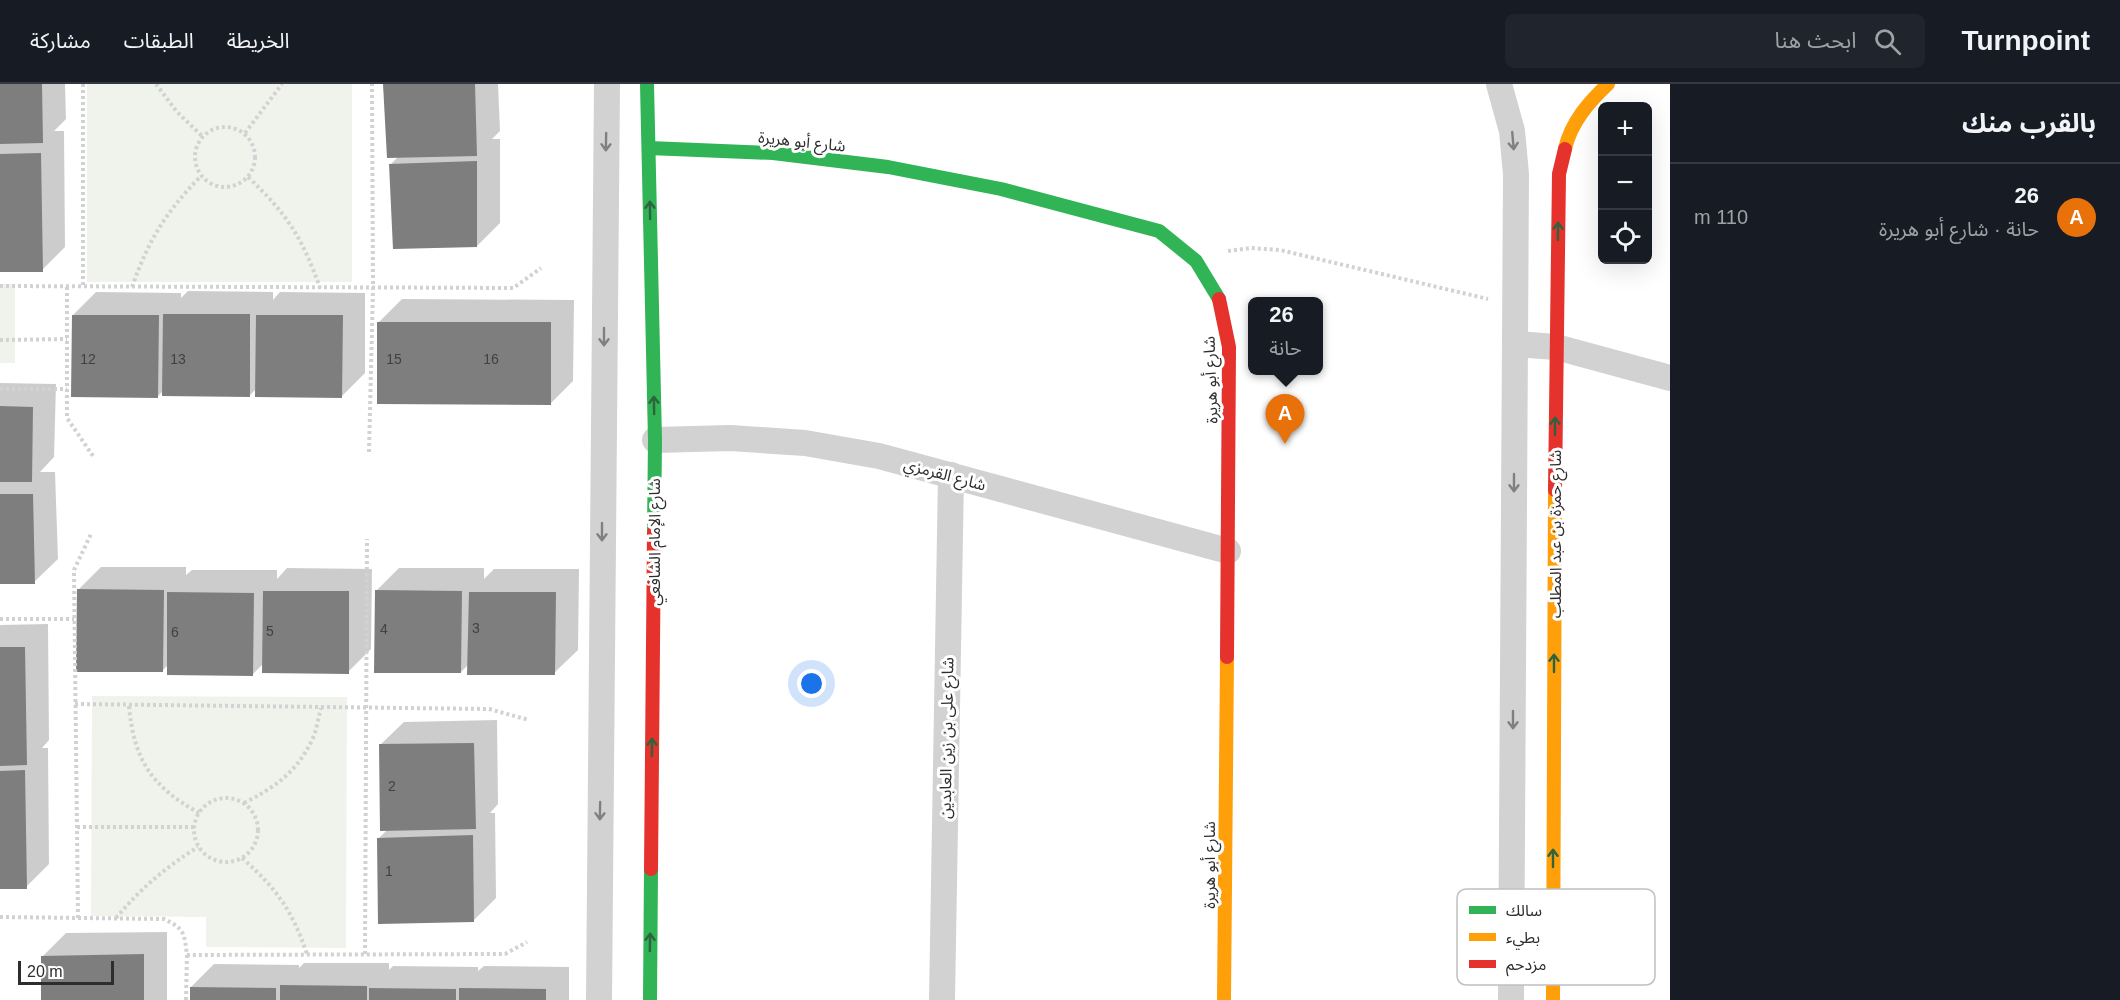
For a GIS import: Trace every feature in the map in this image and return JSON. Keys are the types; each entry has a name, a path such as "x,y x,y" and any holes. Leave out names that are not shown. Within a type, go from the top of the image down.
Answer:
{"street":[{"path":"599,1000 607,84"},
{"name":"شارع الإمام الشافعي","path":"647,84 655,440 650,1000"},
{"path":"1499,84 1512,131 1516,174 1512,889"},
{"name":"شارع حمزة بن عبد المطلب","path":"1554,889 1558,174 1567,138 1586,106 1608,84"},
{"name":"شارع أبو هريرة","path":"649,148 773,153 888,167 1001,189 1159,231 1196,261 1220,300 1229,347 1224,1000"},
{"path":"1515,344 1556,347 1670,378"},
{"name":"شارع القرمزي","path":"655,440 730,438 805,443 879,456 1228,551"},
{"name":"شارع على بن زين العابدين","path":"942,1000 951,475"},
{"path":"1511,985 1511,1000"},
{"name":"شارع حمزة بن عبد المطلب","path":"1553,985 1553,1000"}],"path":[{"path":"83,84 83,287"},
{"path":"156,84 177,112 202,136"},
{"path":"245,133 282,84"},
{"path":"369,452 373,288 372,84"},
{"path":"231,126 245,133 253,142 256,154 255,166 248,177 238,185 225,187 212,184 201,176 195,163 195,149 202,136 215,127 231,126"},
{"path":"132,287 143,255 159,226 178,200 201,176"},
{"path":"248,177 273,200 294,227 309,257 320,288"},
{"path":"1196,261 1223,251 1251,248 1280,250 1515,305"},
{"path":"0,286 513,288 541,268"},
{"path":"66,287 66,418 93,456"},
{"path":"0,340 66,339"},
{"path":"0,389 66,389"},
{"path":"78,918 74,570 91,534"},
{"path":"365,954 367,539"},
{"path":"0,619 74,619"},
{"path":"75,704 489,709 529,720"},
{"path":"129,706 131,733 141,758 156,781 176,799 199,813"},
{"path":"244,803 272,789 296,767 313,739 321,708"},
{"path":"219,799 232,799 244,803 256,820 258,831 256,842 242,858 230,862 218,861 207,856 198,847 194,838 194,827 199,813 208,803 219,799"},
{"path":"77,827 194,827"},
{"path":"116,918 153,878 198,847"},
{"path":"242,858 283,900 297,926 307,954"},
{"path":"0,917 164,919 179,926 184,937 187,955 186,1000"},
{"path":"187,955 505,954 527,942"}],"shaded area":[{"path":"87,84 352,84 352,282 87,282"},
{"path":"0,284 15,284 15,363 0,363"},
{"path":"92,696 347,697 346,948 206,947 206,917 91,916"}],"building":[{"path":"0,84 42,84 43,143 0,144"},
{"path":"383,84 475,84 477,156 387,158"},
{"path":"41,153 43,272 0,272 0,154"},
{"path":"477,161 477,247 393,249 389,164"},
{"path":"163,314 250,314 250,397 162,396"},
{"path":"72,315 159,315 158,398 71,397"},
{"path":"256,315 343,315 342,398 255,397"},
{"path":"377,322 551,322 551,405 377,404"},
{"path":"0,406 33,407 32,482 0,482"},
{"path":"0,494 33,494 35,584 0,584"},
{"path":"77,589 164,590 163,672 76,672"},
{"path":"375,590 462,591 461,673 374,673"},
{"path":"263,591 349,591 349,674 262,673"},
{"path":"167,592 254,593 253,676 167,675"},
{"path":"469,592 556,592 555,675 467,675"},
{"path":"0,647 25,647 27,765 0,766"},
{"path":"474,743 476,829 380,831 379,744"},
{"path":"25,770 27,889 0,889 0,771"},
{"path":"473,835 474,922 378,924 377,838"},
{"path":"144,954 144,1000 41,1000 41,956"},
{"path":"280,985 367,986 367,1000 280,1000"},
{"path":"190,987 276,988 276,1000 190,1000"},
{"path":"369,988 456,989 456,1000 369,1000"},
{"path":"459,988 546,989 546,1000 459,1000"}],"traffic: fast":[{"path":"647,84 655,440 654,532"},
{"path":"649,148 773,153 888,167 1001,189 1159,231 1196,261 1219,299"},
{"path":"650,1000 651,869"}],"traffic: slow":[{"path":"1565,149 1582,113 1608,84"},
{"path":"1553,889 1555,490"},
{"path":"1224,1000 1227,657"},
{"path":"1553,985 1553,1000"}],"traffic: jam":[{"path":"1555,490 1559,174 1565,149"},
{"path":"1219,299 1229,347 1227,657"},
{"path":"651,869 654,532"}],"place":[{"name":"26","path":"1285,444"}]}
